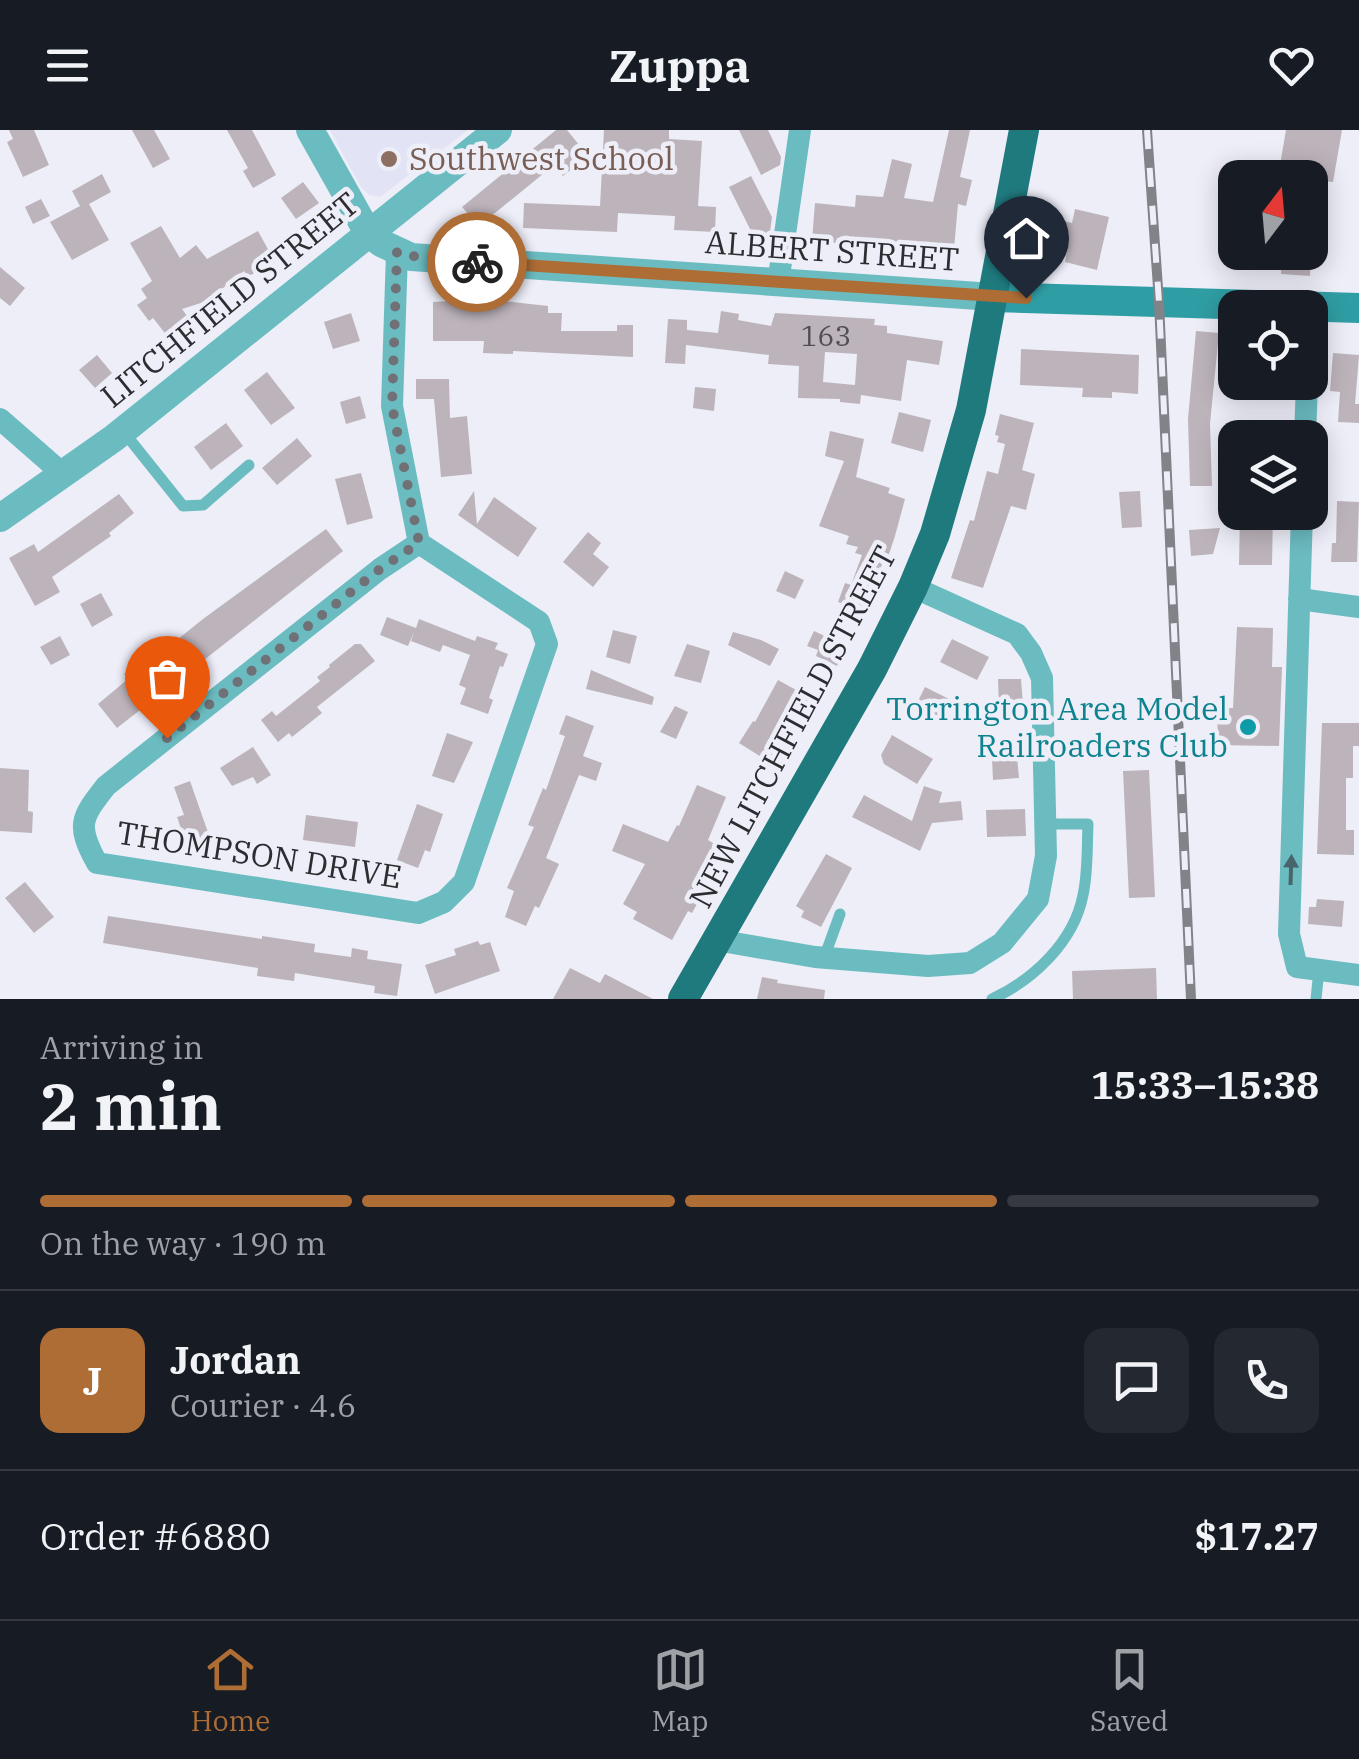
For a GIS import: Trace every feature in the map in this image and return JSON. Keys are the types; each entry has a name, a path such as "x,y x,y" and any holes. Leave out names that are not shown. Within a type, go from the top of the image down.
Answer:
{"highway":[{"name":"NEW LITCHFIELD STREET","path":"683,999 872,669 913,587 950,491 971,410 1024,130"}],"main road":[{"name":"ALBERT STREET","path":"992,297 1218,304"},
{"name":"ALBERT STREET","path":"1328,307 1358,308"}],"street":[{"path":"310,130 368,233"},
{"name":"LITCHFIELD STREET","path":"0,518 123,430 498,130"},
{"path":"778,283 800,130"},
{"name":"ALBERT STREET","path":"368,233 397,252 435,259 992,297"},
{"path":"397,252 392,406 419,543"},
{"path":"1358,308 1359,300"},
{"path":"0,419 64,474"},
{"path":"1301,530 1289,934 1308,968 1359,975"},
{"name":"THOMPSON DRIVE","path":"419,543 539,622 546,644 464,882 444,902 418,913 96,863 84,840 83,816 106,786 380,569 419,543"},
{"path":"716,940 824,958 928,966 970,963 1002,943 1038,899 1046,856 1042,678 1017,634 913,587"},
{"path":"1299,599 1359,607"}],"lane":[{"path":"123,430 183,506 203,506 249,464"},
{"path":"992,999 1018,985 1048,958 1070,928 1083,899 1088,824 1045,824"},
{"path":"824,958 840,914"},
{"path":"1308,968 1316,999"}],"shaded area":[{"name":"Southwest School","path":"330,130 468,130 380,197 369,195 361,187"}],"building":[{"path":"9,130 34,130 49,165 23,177 7,142 13,139"},
{"path":"132,130 154,130 170,159 153,168"},
{"path":"227,130 252,130 276,175 253,188 243,171 248,168"},
{"path":"556,130 567,130 588,156 563,176 554,165 479,226 462,207"},
{"path":"604,130 669,130 669,139 702,141 698,206 716,207 715,232 674,230 675,216 618,213 617,232 523,228 524,203 600,206"},
{"path":"739,130 768,130 781,157 780,165 761,175"},
{"path":"949,130 970,130 960,177 972,180 966,206 958,204 954,249 837,238 836,243 812,240 815,203 855,207 856,195 883,197 892,159 912,164 904,198 933,202"},
{"path":"1286,130 1342,130 1333,182 1328,181 1328,160 1281,160"},
{"path":"102,174 111,192 89,204 109,240 72,260 50,222 80,206 72,191"},
{"path":"751,176 772,217 770,232 755,239 729,187"},
{"path":"303,182 319,203 296,219 281,198"},
{"path":"41,199 50,216 33,224 25,207"},
{"path":"1075,209 1109,217 1097,270 1065,262 1067,252 1030,244 1037,215 1072,223"},
{"path":"161,226 180,258 196,245 207,259 258,231 275,262 247,277 244,271 207,301 182,309 190,320 168,337 137,305 147,298 141,289 152,281 130,243"},
{"path":"0,267 25,288 10,306 0,298"},
{"path":"1281,270 1310,270 1310,276 1281,274"},
{"path":"485,299 548,306 548,313 562,313 561,331 617,331 617,325 633,325 633,357 483,353 484,341 433,341 433,302"},
{"path":"721,311 739,314 738,320 771,326 775,313 875,319 874,325 887,326 887,333 943,341 939,365 907,360 901,401 861,395 860,404 840,399 798,398 799,366 768,364 769,355 686,345 685,364 665,363 668,319 687,320 687,330 718,333","holes":["825,352 857,354 855,385 823,382"]},
{"path":"351,313 360,341 333,349 324,322"},
{"path":"1196,331 1218,333 1210,424 1212,486 1190,486 1188,419"},
{"path":"1021,349 1139,355 1138,394 1112,392 1112,398 1082,397 1083,388 1020,385"},
{"path":"1333,353 1359,355 1355,404 1359,404 1359,423 1338,422 1340,392 1330,391"},
{"path":"97,355 112,373 95,388 79,370"},
{"path":"267,372 295,408 271,425 244,390"},
{"path":"416,379 449,379 450,418 467,416 472,474 441,477 434,399 416,399"},
{"path":"695,387 716,389 714,411 693,408"},
{"path":"360,396 366,418 346,424 340,402"},
{"path":"899,412 931,420 923,452 891,443"},
{"path":"1000,414 1034,423 1022,470 1035,474 1026,510 1011,506 983,588 951,578 970,520 974,521 987,471 998,474 1005,444 997,442 999,436 995,435"},
{"path":"226,423 243,446 211,470 194,447"},
{"path":"830,431 864,439 856,477 890,488 888,493 905,499 868,608 838,602 845,583 851,585 862,555 855,553 858,547 846,544 849,536 819,526 844,461 825,456"},
{"path":"297,438 312,456 277,485 262,468"},
{"path":"361,473 373,518 347,525 335,479"},
{"path":"474,491 477,524 494,497 537,528 518,557 458,515"},
{"path":"1140,491 1142,527 1122,528 1119,492"},
{"path":"119,494 134,513 109,533 111,536 52,577 60,592 35,606 9,558 34,544 38,552"},
{"path":"1337,501 1359,502 1357,562 1331,562 1332,543 1336,543"},
{"path":"1218,528 1213,554 1191,556 1189,530"},
{"path":"326,529 343,551 117,728 98,704 128,679 124,674 139,663 143,667"},
{"path":"1240,530 1273,530 1272,565 1239,565"},
{"path":"588,532 601,543 593,554 609,567 593,587 563,562"},
{"path":"785,571 804,580 795,599 776,591"},
{"path":"101,593 113,615 92,627 80,604"},
{"path":"387,617 416,628 419,619 475,641 477,636 498,643 495,649 508,654 489,698 493,700 488,714 460,704 466,688 459,685 470,655 443,645 440,652 411,641 414,632 408,646 380,635"},
{"path":"1237,627 1273,628 1272,667 1282,667 1279,746 1217,745 1218,708 1233,708"},
{"path":"613,630 637,636 630,664 606,657"},
{"path":"814,631 846,646 837,666 816,656 818,650 807,646"},
{"path":"733,632 779,649 770,666 728,645"},
{"path":"60,636 70,655 51,665 40,647"},
{"path":"952,639 989,657 977,680 940,662"},
{"path":"355,644 361,644 375,661 317,707 322,713 292,737 289,733 278,742 261,720 272,711 276,716 320,681 317,677"},
{"path":"687,644 710,651 701,683 674,676"},
{"path":"591,670 654,697 652,705 586,689"},
{"path":"998,679 1021,679 1023,706 999,706"},
{"path":"778,680 816,701 805,722 798,717 769,762 739,743"},
{"path":"925,687 953,701 942,723 914,709"},
{"path":"675,706 688,712 676,739 660,732"},
{"path":"566,715 594,726 583,756 602,763 596,781 579,775 546,858 559,864 539,908 535,906 526,926 505,917 514,891 507,888 534,827 528,825 543,788 546,790 565,736 559,734"},
{"path":"1322,723 1359,723 1359,746 1353,746 1353,778 1346,778 1346,830 1354,830 1354,855 1317,854"},
{"path":"447,733 473,742 454,783 432,776"},
{"path":"892,735 933,759 917,784 884,764 881,755"},
{"path":"253,747 271,775 257,784 253,777 232,786 220,768"},
{"path":"1017,756 1019,778 993,780 992,758"},
{"path":"0,768 29,770 32,833 0,831"},
{"path":"1149,770 1155,897 1129,898 1123,771"},
{"path":"190,781 210,838 187,846 177,817 184,815 174,787"},
{"path":"697,785 726,797 708,840 721,848 697,892 702,895 672,940 633,919 637,912 623,904 645,864 612,851 623,824 668,842"},
{"path":"924,786 942,792 939,803 961,801 963,820 932,823 920,851 852,817 864,795 912,821"},
{"path":"417,804 443,814 430,852 425,850 418,868 397,860"},
{"path":"1025,809 1026,836 987,837 986,810"},
{"path":"306,815 358,822 355,847 303,840"},
{"path":"826,854 852,868 821,927 801,917 804,911 796,906"},
{"path":"25,882 54,917 34,933 5,898"},
{"path":"1317,899 1344,901 1342,927 1308,924 1309,907 1316,907"},
{"path":"108,916 315,944 314,952 351,957 352,948 368,951 367,959 402,964 397,996 374,993 375,986 295,973 294,981 257,976 258,968 103,943"},
{"path":"478,941 480,945 490,942 500,971 435,994 425,965 456,955 454,949"},
{"path":"570,968 600,983 605,974 653,999 553,999"},
{"path":"1156,968 1157,999 1073,999 1072,971"},
{"path":"762,977 825,990 824,999 757,999"}],"railway":[{"path":"1147,130 1159,302 1191,999"}],"way so far":[{"path":"167,738 380,569 419,543 392,406 397,252 477,262"}],"place":[{"name":"Southwest School","path":"389,159"},
{"name":"Torrington Area Model Railroaders Club","path":"1248,727"}],"route":[{"path":"477,262 1026,298"}]}
